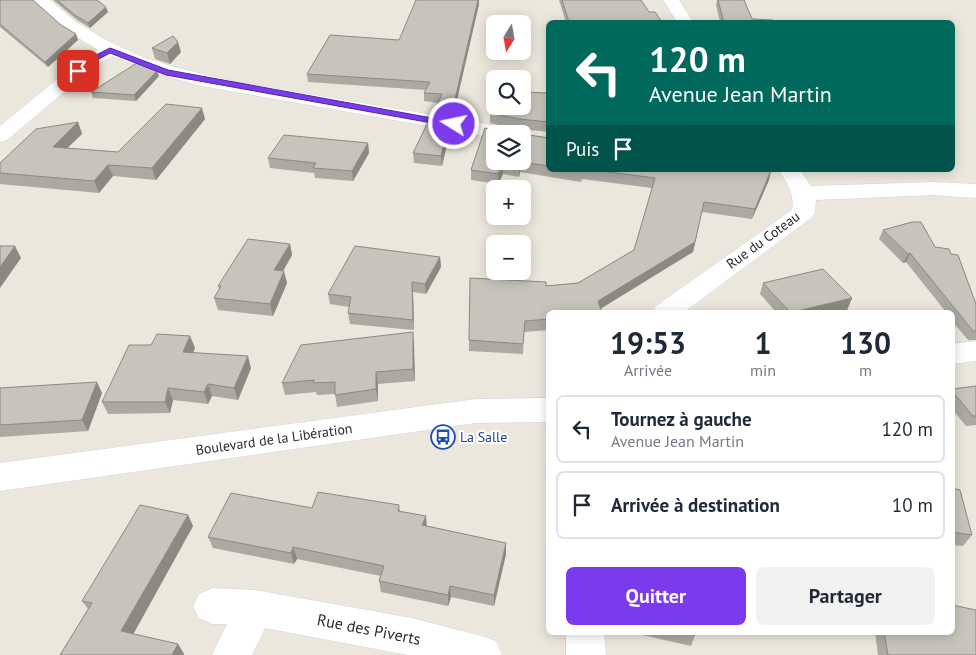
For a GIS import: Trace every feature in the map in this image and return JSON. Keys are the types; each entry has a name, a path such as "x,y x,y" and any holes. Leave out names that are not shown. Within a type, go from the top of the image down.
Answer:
{"street":[{"path":"40,0 50,10 110,50 166,72 486,130"},
{"path":"670,0 683,20"},
{"path":"0,136 89,62 110,50"},
{"name":"Rue du Coteau","path":"789,177 843,194 897,188 976,191"},
{"name":"Rue du Coteau","path":"669,310 803,213 806,204 789,177"},
{"path":"955,354 976,351"},
{"name":"Boulevard de la Libération","path":"0,477 476,411 546,411"},
{"name":"Rue des Piverts","path":"212,606 255,608 412,637 482,655"},
{"path":"232,655 255,608"},
{"path":"585,635 586,655"}],"building":[{"path":"0,0 33,0 61,25 76,34 45,62 0,24"},
{"path":"57,0 97,0 106,7 88,23"},
{"path":"416,0 478,0 453,108 437,105 442,94 424,93 430,82 307,74 330,35 399,40"},
{"path":"562,0 641,0 649,12 655,12 661,20 568,20"},
{"path":"718,0 744,0 752,19 773,20 724,20"},
{"path":"173,36 178,42 167,53 152,48"},
{"path":"137,63 157,71 134,95 91,92"},
{"path":"531,92 546,93 546,122 500,115 531,115"},
{"path":"166,104 202,108 152,168 108,165 94,181 0,173 0,163 36,129 78,122 53,147 118,152"},
{"path":"430,118 449,122 441,156 413,153"},
{"path":"485,128 486,170 500,170 498,174 471,170"},
{"path":"284,135 368,143 352,171 313,168 316,163 268,158"},
{"path":"531,135 546,138 546,166 531,163"},
{"path":"608,172 770,172 755,209 704,202 695,242 598,301 601,310 546,310 546,319 525,321 523,344 469,340 470,278 546,282 546,286 578,283 634,250 655,178"},
{"path":"912,222 921,222 935,247 949,249 951,254 958,255 976,304 976,331 973,331 910,253 908,254 883,230"},
{"path":"248,239 290,244 274,270 284,271 270,304 214,298 221,286 218,286"},
{"path":"0,246 15,246 0,267"},
{"path":"355,246 440,257 425,284 412,282 413,320 348,313 351,297 328,294"},
{"path":"823,269 852,298 801,310 788,310 763,283"},
{"path":"413,332 413,369 376,372 376,389 335,395 335,382 314,383 314,380 282,383 301,345"},
{"path":"157,334 190,336 183,352 248,356 234,388 208,384 204,392 168,388 165,402 102,402 129,345 151,345"},
{"path":"97,382 82,420 0,425 0,388"},
{"path":"976,386 976,416 973,416 955,395 955,389"},
{"path":"955,489 960,490 972,535 955,532"},
{"path":"318,492 399,505 398,511 426,516 422,525 506,543 494,595 450,586 448,595 379,581 384,566 293,547 291,553 208,537 231,493 312,508"},
{"path":"140,505 188,515 121,631 178,644 172,655 60,655 92,603 82,601"},
{"path":"955,606 976,610 976,655 888,655 885,635 955,635"}],"place":[{"name":"La Salle","path":"443,437"}],"route":[{"path":"78,71 110,50 166,72 454,124"}]}
